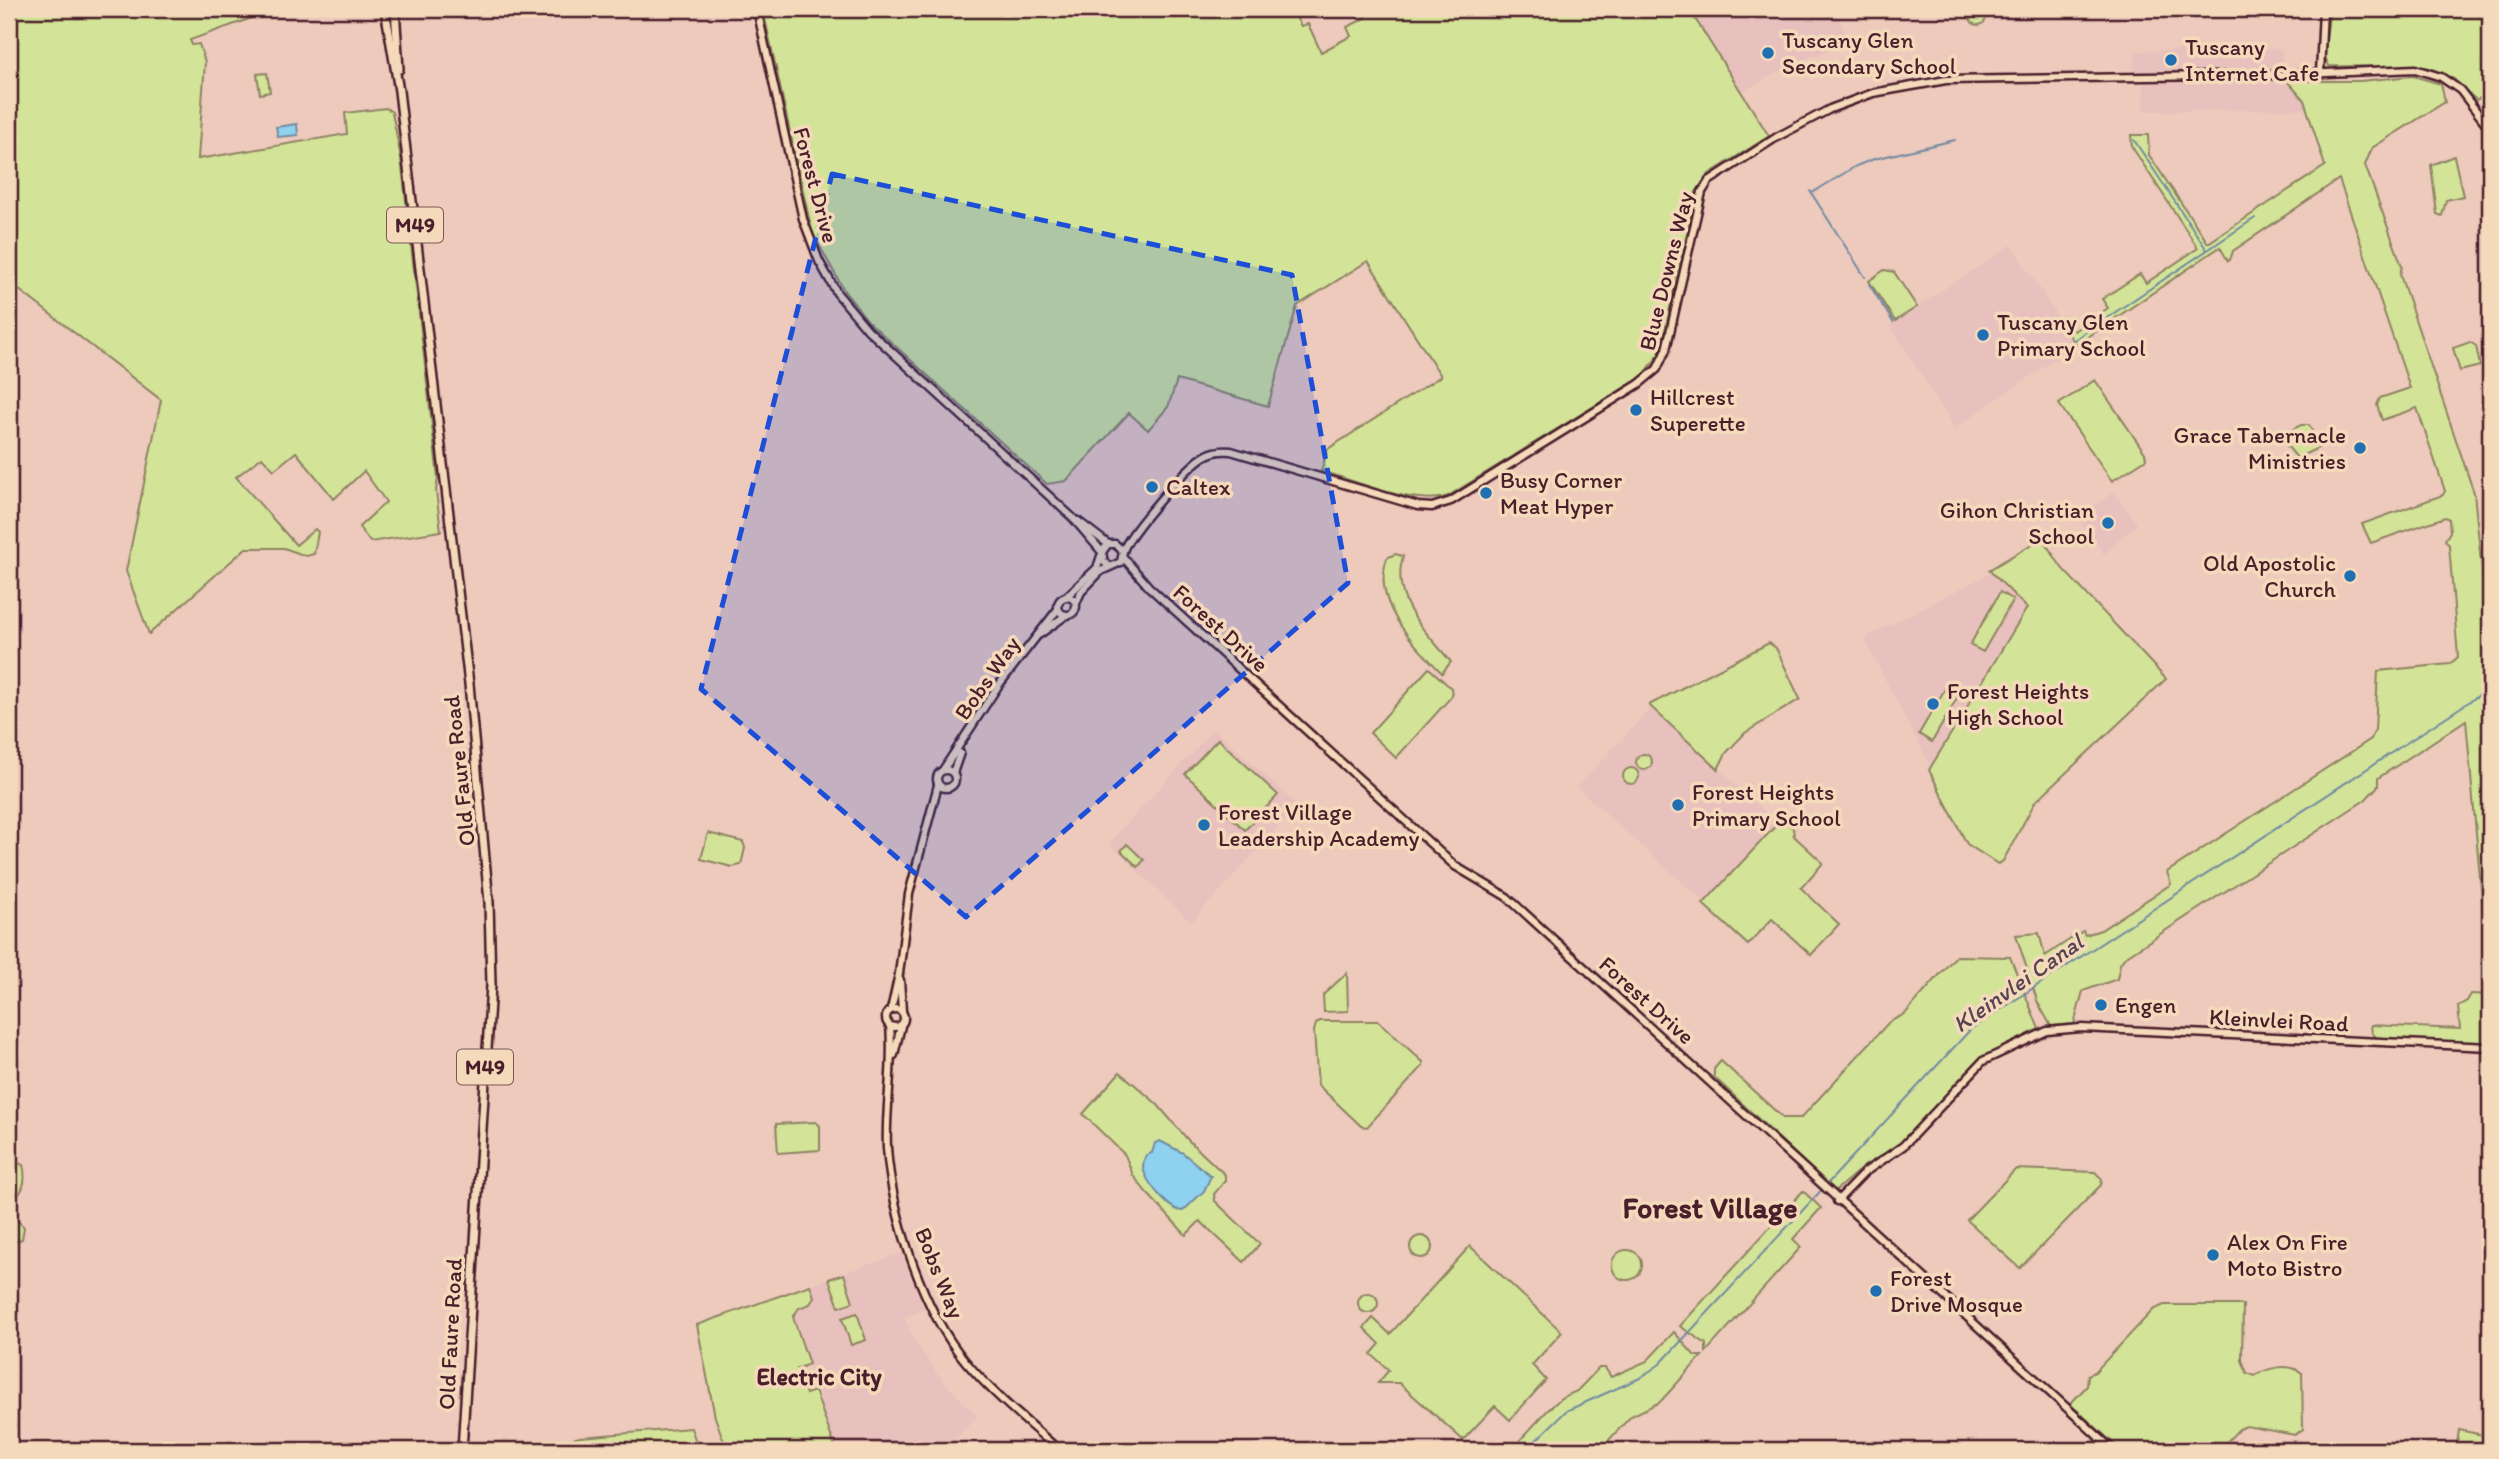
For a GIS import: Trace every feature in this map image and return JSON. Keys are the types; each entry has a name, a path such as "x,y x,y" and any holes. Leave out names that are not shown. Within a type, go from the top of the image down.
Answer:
{"main road":[{"name":"Old Faure Road","path":"385,9 400,91"},
{"name":"Old Faure Road","path":"395,9 400,91 469,684 489,902 491,985 462,1450"}],"street":[{"name":"Forest Drive","path":"757,9 803,219 816,254 837,293 874,335 1073,518 1123,554 1149,587 1455,866 1507,897 1837,1201 2113,1450"},
{"path":"2320,74 2323,9"},
{"name":"Blue Downs Way","path":"1113,566 1141,523 1199,460 1221,451 1418,506 1433,507 1451,501 1651,375 1666,350 1705,186 1777,137 1830,109 1873,93 1946,80 2320,74 2405,69 2425,71 2441,77 2460,90 2490,130"},
{"name":"Forest Drive","path":"1073,518 1113,566 1149,587"},
{"name":"Blue Downs Way","path":"1101,554 1110,544 1141,523"},
{"path":"1101,554 1097,568 1059,600 1058,609 1066,615 1074,611 1081,592 1113,566"},
{"path":"1067,596 1076,603"},
{"name":"Bobs Way","path":"943,770 965,741 998,686 1058,609"},
{"name":"Bobs Way","path":"1039,635 1066,615"},
{"name":"Bobs Way","path":"953,773 965,741"},
{"path":"899,974 902,1011 905,1017 901,1026 890,1026 886,1016 891,1010 899,974 909,894 932,813 937,777 943,770 953,773 955,782 947,789 932,813"},
{"path":"938,785 947,789"},
{"path":"891,1010 902,1011"},
{"name":"Bobs Way","path":"890,1026 887,1141 892,1188 901,1226 930,1302 964,1360 1059,1450"},
{"name":"Bobs Way","path":"891,1064 901,1026"},
{"name":"Kleinvlei Road","path":"1837,1201 1865,1172 1903,1146 1983,1060 2047,1031 2081,1028 2490,1047"}],"highlighted area":[{"path":"832,174 1292,275 1348,583 966,917 701,689"}],"shaded area":[{"name":"Tuscany Glen Secondary School","path":"1689,9 1836,9 1847,42 1791,65 1741,92"},
{"path":"2282,49 2282,75 2286,75 2287,83 2304,100 2306,109 2144,111 2144,77 2134,77 2135,51"},
{"name":"Tuscany Glen Primary School","path":"2011,245 2076,345 1955,428 1890,325"},
{"name":"Gihon Christian School","path":"2114,492 2137,524 2104,554 2078,521 2080,516"},
{"name":"Forest Heights High School","path":"1991,573 2027,608 1931,767 1866,642 1868,636"},
{"name":"Forest Heights Primary School","path":"1651,708 1778,823 1705,903 1577,787"},
{"name":"Forest Village Leadership Academy","path":"1214,729 1298,806 1191,922 1109,843"},
{"path":"902,1253 924,1310 904,1317 913,1338 937,1374 977,1416 950,1445 941,1450 836,1450 793,1317 814,1296 810,1285"}],"green space":[{"path":"9,9 277,9 190,40 192,45 199,44 205,62 198,159 347,134 345,113 386,108 392,112 401,158 438,478 436,491 441,531 370,542 359,527 386,502 364,471 334,499 296,452 274,470 262,457 236,477 296,545 315,529 318,532 314,554 306,556 284,548 246,548 149,634 126,571 161,400 9,282"},
{"path":"763,9 1291,9 1301,26 1308,24 1321,52 1351,36 1347,27 1366,18 1361,9 1689,9 1769,136 1709,174 1696,192 1660,353 1643,376 1448,496 1402,496 1321,471 1328,449 1441,376 1368,261 1297,306 1268,406 1177,380 1168,407 1148,430 1129,413 1066,481 1047,484 869,322 845,292 812,232"},
{"path":"1975,9 1981,9 1986,17 1984,23 1975,25 1970,20 1970,14"},
{"path":"2330,9 2490,9 2490,73 2484,96 2476,100 2454,79 2427,67 2329,66 2324,55"},
{"path":"267,73 270,92 260,94 257,74"},
{"path":"2413,76 2441,84 2445,102 2372,148 2365,165 2402,266 2400,275 2474,493 2490,650 2490,990 2466,720 2378,778 2378,786 2365,800 2125,957 2120,964 2117,979 2083,991 2074,1024 2051,1026 2038,1003 2016,935 2039,933 2045,956 2083,931 2085,935 2101,930 2171,884 2167,872 2371,739 2375,730 2378,671 2450,664 2458,657 2449,545 2445,540 2450,532 2449,519 2445,517 2371,543 2362,524 2443,495 2445,491 2417,408 2382,420 2377,405 2380,398 2410,388 2339,179 2233,251 2230,260 2228,261 2220,247 2076,345 2060,320 2064,317 2074,331 2108,308 2102,299 2140,274 2146,283 2198,248 2132,147 2131,135 2148,135 2149,155 2208,243 2325,166 2304,100 2287,81 2360,81"},
{"path":"2454,156 2463,196 2446,200 2442,216 2437,214 2431,165"},
{"path":"1884,270 1894,272 1917,307 1895,321 1869,281"},
{"path":"2470,342 2476,346 2480,366 2460,371 2453,348"},
{"path":"2095,380 2145,453 2146,459 2112,481 2059,404"},
{"path":"2301,425 2309,425 2320,447 2297,458 2279,436"},
{"path":"2042,538 2062,568 2166,679 2035,802 2003,861 1998,864 1967,844 1929,770 2027,608 1989,570"},
{"path":"1395,554 1403,556 1401,587 1412,614 1451,662 1442,673 1408,635 1390,606 1384,575 1387,558"},
{"path":"2000,592 2013,600 1983,652 1970,645"},
{"path":"1769,643 1776,648 1800,699 1745,733 1726,753 1718,769 1649,705"},
{"path":"1429,668 1451,688 1452,696 1396,758 1370,733"},
{"path":"1949,682 1962,689 1932,742 1919,734"},
{"path":"1218,739 1278,795 1245,830 1185,774"},
{"path":"1641,754 1647,754 1652,762 1650,768 1641,770 1636,765 1636,759"},
{"path":"1628,768 1634,768 1639,776 1637,782 1628,784 1623,779 1623,773"},
{"path":"1781,820 1793,828 1794,836 1823,863 1801,888 1839,924 1811,955 1772,919 1748,945 1703,904"},
{"path":"708,833 743,842 745,848 741,865 732,867 701,859"},
{"path":"1127,844 1144,860 1138,867 1121,851"},
{"path":"1956,956 2010,957 2039,1029 1979,1059 1899,1145 1864,1166 1835,1191 1714,1077 1714,1069 1721,1061 1783,1118 1801,1118 1889,1022 1905,1014"},
{"path":"1347,973 1348,1011 1324,1012 1323,995"},
{"path":"2471,994 2490,995 2490,1044 2378,1039 2372,1033 2371,1025 2460,1029 2458,1006 2467,1001"},
{"path":"1320,1021 1378,1021 1423,1062 1423,1066 1367,1127 1361,1126 1318,1085 1314,1031"},
{"path":"1120,1072 1157,1104 1188,1140 1225,1175 1225,1181 1214,1194 1215,1201 1260,1244 1244,1262 1200,1221 1186,1235 1133,1175 1125,1155 1083,1114"},
{"path":"816,1122 820,1126 820,1150 778,1153 776,1124"},
{"path":"9,1159 23,1165 25,1176 21,1191 9,1203"},
{"path":"2016,1169 2095,1172 2102,1179 2101,1185 2020,1268 1967,1220"},
{"path":"1803,1191 1821,1208 1793,1239 1801,1247 1706,1352 1706,1344 1680,1326"},
{"path":"9,1212 24,1227 22,1239 9,1244"},
{"path":"1421,1236 1429,1239 1432,1247 1429,1255 1421,1258 1413,1255 1410,1247 1413,1239"},
{"path":"1470,1246 1562,1332 1532,1365 1546,1380 1510,1420 1495,1406 1463,1440 1399,1383 1378,1383 1389,1370 1371,1354 1380,1344 1364,1328 1373,1318 1390,1334"},
{"path":"1627,1250 1638,1254 1642,1265 1638,1276 1627,1280 1616,1276 1612,1265 1616,1254"},
{"path":"844,1274 853,1302 839,1307 829,1279"},
{"path":"810,1285 814,1297 810,1304 799,1308 793,1317 809,1364 797,1369 806,1394 815,1391 836,1450 727,1450 715,1417 697,1325"},
{"path":"1368,1293 1375,1296 1378,1303 1375,1310 1368,1313 1361,1310 1358,1303 1361,1296"},
{"path":"2164,1305 2243,1305 2242,1360 2247,1373 2255,1376 2285,1367 2302,1373 2303,1429 2295,1435 2246,1426 2239,1429 2219,1450 2121,1450 2070,1404 2087,1386 2088,1375 2095,1372 2153,1310"},
{"path":"857,1313 866,1340 851,1345 842,1318"},
{"path":"1674,1332 1695,1356 1702,1356 1660,1402 1631,1416 1607,1442 1614,1450 1511,1450 1547,1411 1561,1398 1577,1391 1599,1368 1605,1368 1611,1377 1647,1361"},
{"path":"691,1428 699,1450 563,1450 563,1441 580,1437"},
{"path":"2459,1430 2488,1436 2490,1432 2490,1450 2456,1450"}],"water":[{"path":"297,124 298,135 278,137 276,127"},
{"path":"1160,1141 1183,1153 1211,1176 1204,1191 1183,1211 1177,1210 1164,1200 1144,1172 1146,1155 1152,1153 1155,1143"}],"waterway":[{"path":"1812,193 1856,166 1874,159 1955,140"},
{"path":"2134,140 2207,250"},
{"path":"1810,191 1865,277"},
{"path":"2074,340 2255,218"},
{"path":"1869,284 1893,322"},
{"name":"Kleinvlei Canal","path":"1526,1450 1566,1411 1640,1378 1660,1364 1971,1029 2490,688"}],"place":[{"name":"Tuscany Glen Secondary School","path":"1768,53"},
{"name":"Tuscany Internet Cafe","path":"2171,60"},
{"name":"Tuscany Glen Primary School","path":"1983,335"},
{"name":"Hillcrest Superette","path":"1636,410"},
{"name":"Grace Tabernacle Ministries","path":"2360,448"},
{"name":"Caltex","path":"1152,487"},
{"name":"Busy Corner Meat Hyper","path":"1486,493"},
{"name":"Gihon Christian School","path":"2108,523"},
{"name":"Old Apostolic Church","path":"2350,576"},
{"name":"Forest Heights High School","path":"1933,704"},
{"name":"Forest Heights Primary School","path":"1678,805"},
{"name":"Forest Village Leadership Academy","path":"1204,825"},
{"name":"Engen","path":"2101,1005"},
{"name":"Alex On Fire Moto Bistro","path":"2213,1255"},
{"name":"Forest Drive Mosque","path":"1876,1291"}],"district":[{"name":"Forest Village","path":"1710,1208"},
{"name":"Electric City","path":"819,1377"}]}
